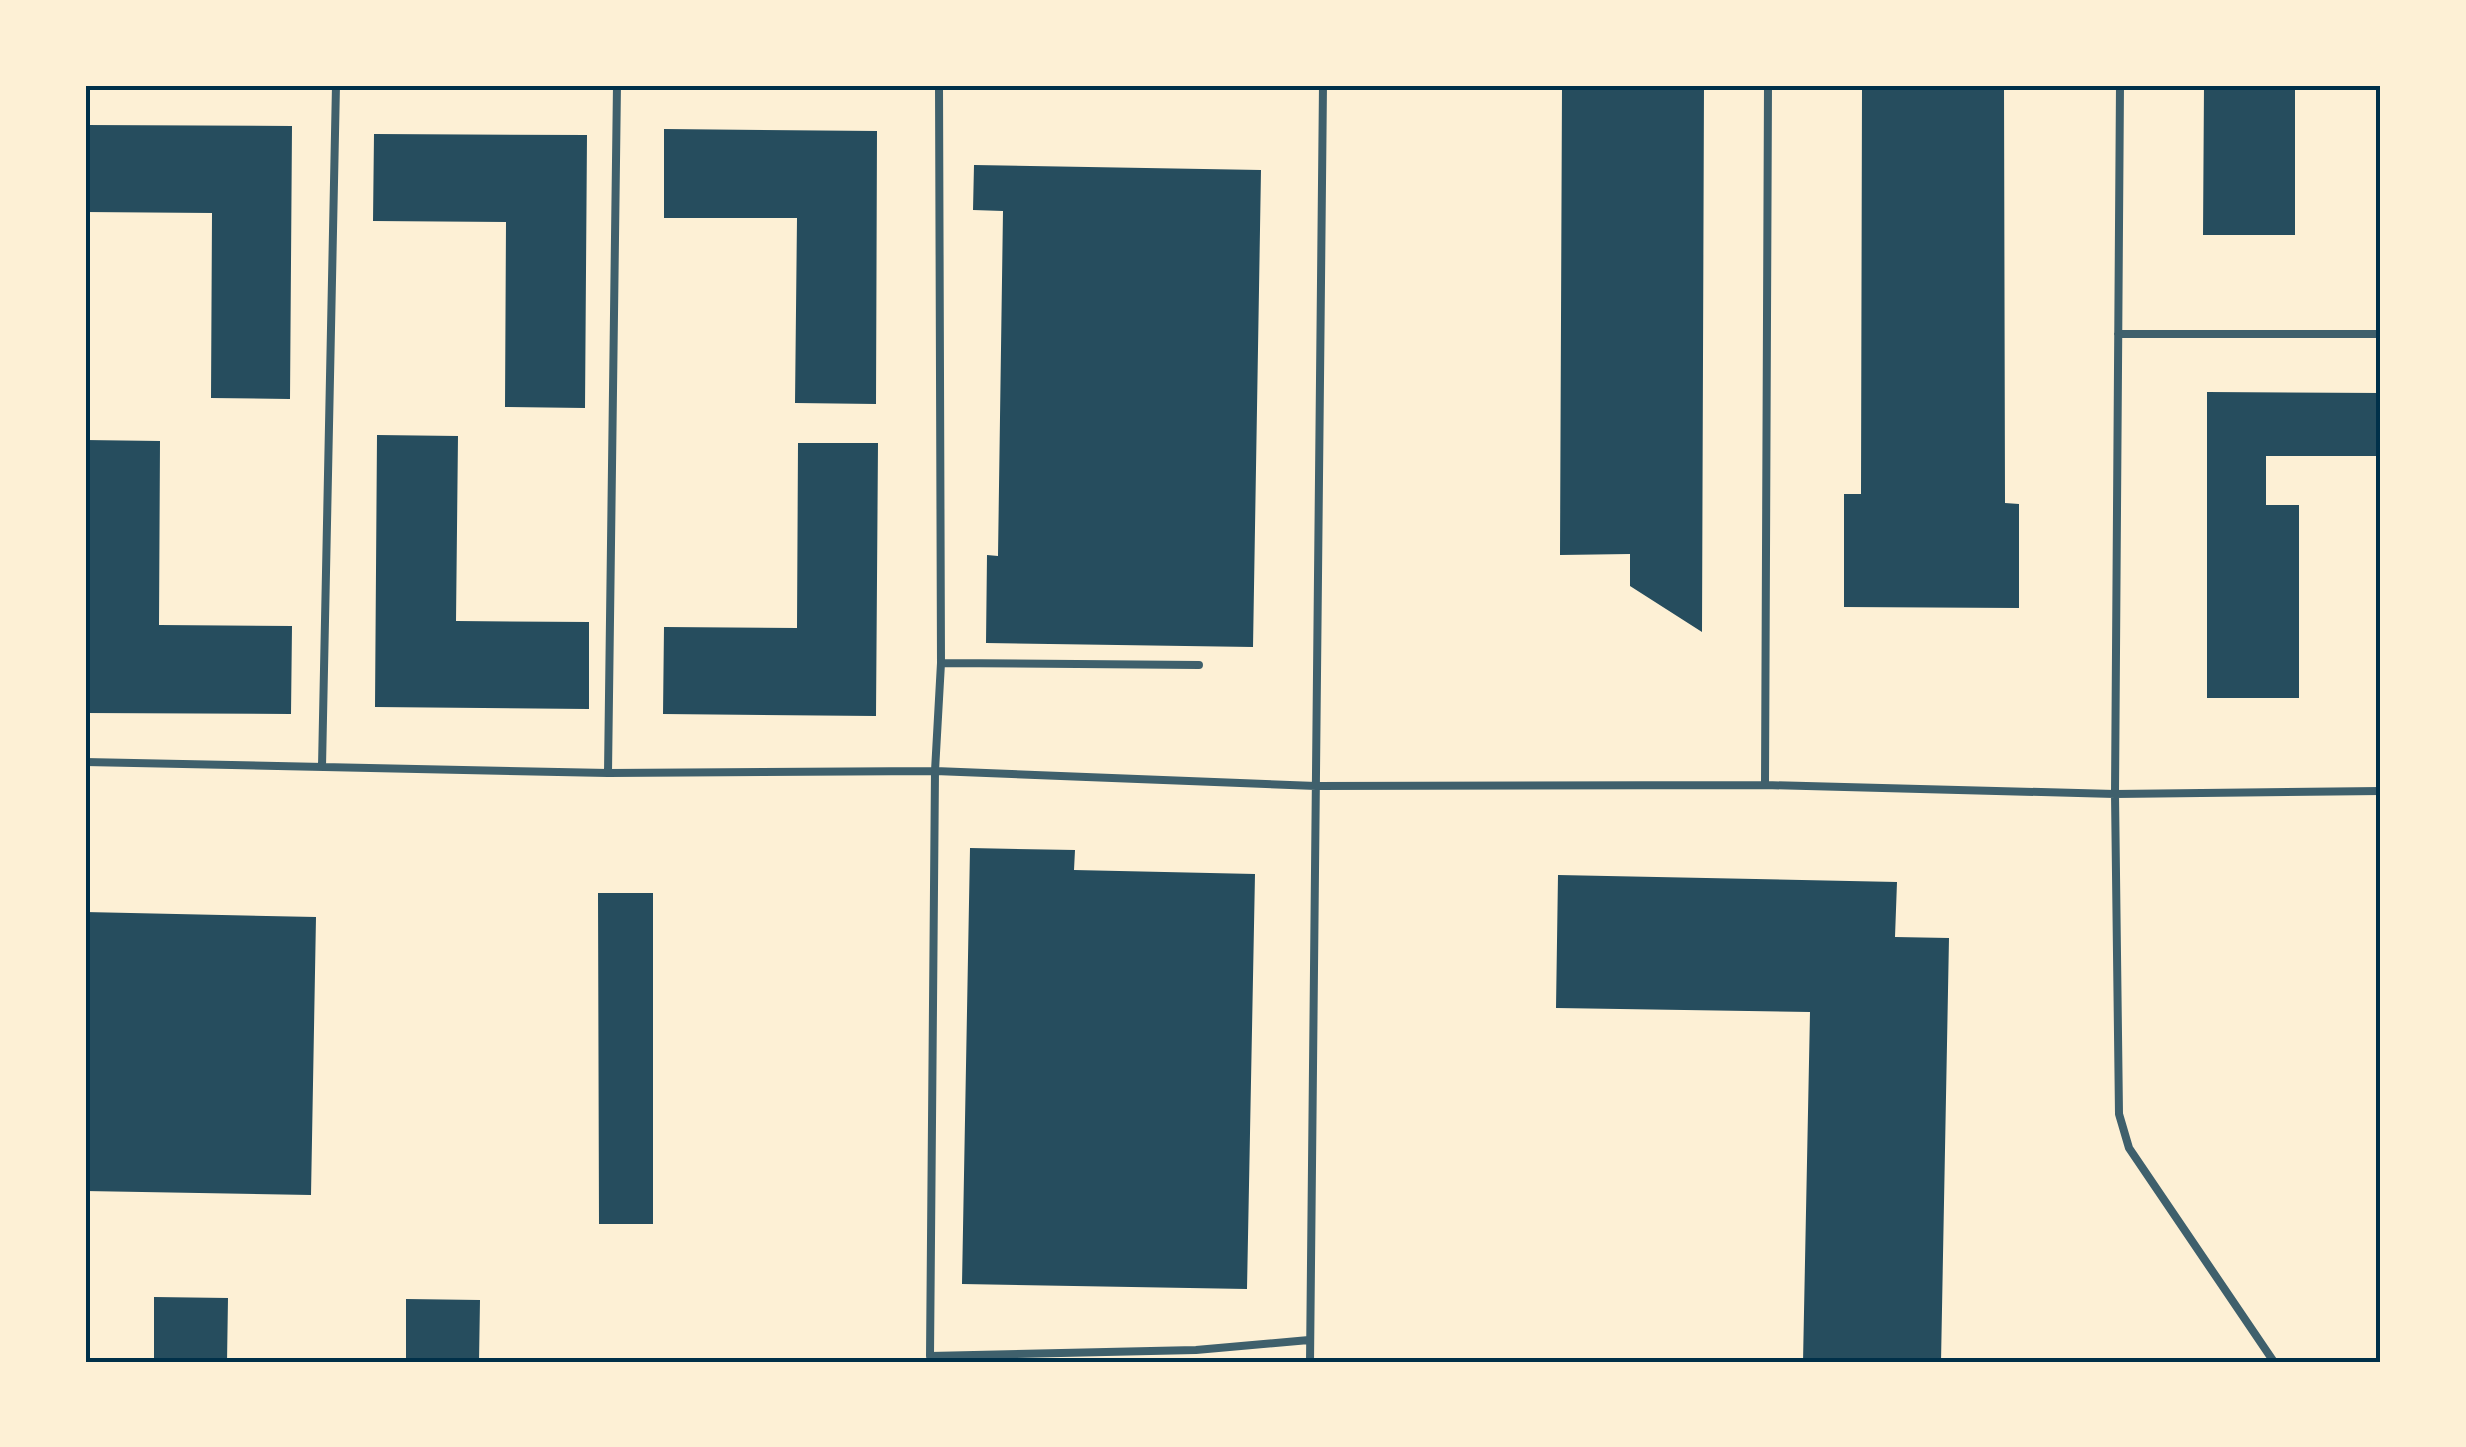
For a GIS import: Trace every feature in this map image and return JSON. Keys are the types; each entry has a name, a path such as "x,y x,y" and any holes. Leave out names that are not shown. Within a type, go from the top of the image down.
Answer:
{"lane":[{"path":"322,767 336,85"},
{"path":"608,773 617,85"},
{"path":"939,85 940,662 930,1356 1196,1350 1310,1340"},
{"path":"1310,1362 1323,85"},
{"path":"1765,784 1768,85"},
{"path":"2120,85 2115,794 2119,1114 2130,1148 2274,1362"},
{"path":"2118,334 2381,334"},
{"path":"940,662 1198,666"},
{"path":"85,762 608,773 936,771 1316,786 1765,784 2115,794 2381,791"}],"building":[{"path":"1562,85 1704,85 1702,632 1630,586 1630,554 1560,555"},
{"path":"1862,85 2004,85 2005,503 2019,504 2019,608 1844,607 1844,494 1861,494"},
{"path":"2204,85 2295,85 2295,235 2203,235"},
{"path":"85,125 292,126 290,399 211,398 212,213 85,212"},
{"path":"664,129 877,131 876,404 795,403 797,218 664,218"},
{"path":"374,134 587,135 585,408 505,407 506,222 373,221"},
{"path":"974,165 1261,170 1253,647 986,643 987,555 998,556 1003,211 973,210"},
{"path":"2207,392 2381,393 2381,456 2266,456 2266,505 2299,505 2299,698 2207,698"},
{"path":"377,435 458,436 456,621 589,622 589,709 375,707"},
{"path":"85,440 160,441 159,625 292,626 291,714 85,713"},
{"path":"798,443 878,443 876,716 663,714 664,627 797,628"},
{"path":"970,848 1075,850 1074,870 1255,874 1247,1289 962,1284"},
{"path":"1558,875 1897,882 1895,937 1949,938 1941,1362 1803,1362 1810,1012 1556,1008"},
{"path":"598,893 653,893 653,1224 599,1224"},
{"path":"85,912 316,917 311,1195 85,1191"},
{"path":"154,1297 228,1298 227,1362 154,1362"},
{"path":"406,1299 480,1300 479,1362 406,1362"}]}
